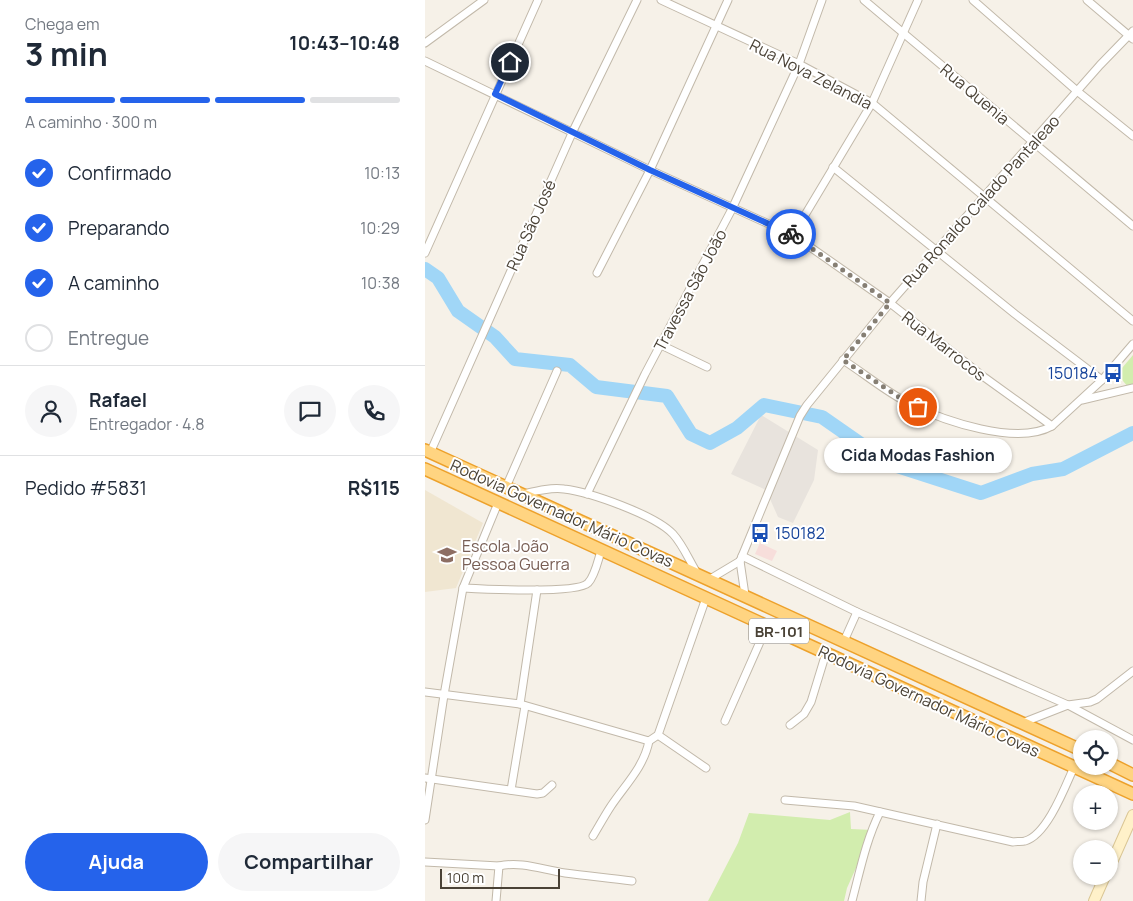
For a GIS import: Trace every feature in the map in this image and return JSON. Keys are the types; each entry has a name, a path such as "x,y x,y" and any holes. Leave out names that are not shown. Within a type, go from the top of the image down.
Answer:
{"highway":[{"name":"Rodovia Governador Mário Covas","path":"427,452 697,573 1073,746"},
{"name":"Rodovia Governador Mário Covas","path":"425,469 1073,767"},
{"path":"1118,768 1133,775"},
{"name":"Rodovia Governador Mário Covas","path":"1091,775 1133,794"}],"main road":[{"path":"1118,849 1133,815"},
{"path":"1094,901 1101,885"}],"street":[{"path":"425,253 538,0"},
{"name":"Rua São José","path":"427,452 473,357 573,131 637,0"},
{"name":"Rua Nova Zelandia","path":"661,0 799,64 871,103 1133,321"},
{"path":"597,273 650,170 715,26 729,0"},
{"name":"Travessa São João","path":"587,494 645,374 733,209 799,64 822,0"},
{"name":"Rua Quenia","path":"864,0 1133,226"},
{"path":"793,234 871,103 918,0"},
{"path":"973,0 1077,91 1133,136"},
{"path":"1087,0 1132,35"},
{"path":"425,43 480,1"},
{"name":"Rua Ronaldo Calado Pantaleao","path":"741,558 800,416 807,405 890,303 1077,91 1132,35"},
{"name":"Rua Marrocos","path":"425,61 573,131 650,170 733,209 793,234 890,303 984,377 1052,426"},
{"path":"833,167 936,251 1102,380"},
{"path":"843,360 908,403 929,412 975,428 1036,433 1052,426 1102,380 1133,344"},
{"path":"661,345 707,367"},
{"path":"507,487 557,371"},
{"path":"1080,400 1133,388"},
{"path":"522,494 563,489 587,494 617,504 664,527 672,533 697,573"},
{"path":"425,820 428,779 463,588 499,504"},
{"path":"463,588 537,590 583,586 590,580 601,551"},
{"path":"710,579 741,558"},
{"path":"741,558 745,595"},
{"path":"741,558 857,612 1067,705 1133,740"},
{"path":"511,790 537,590"},
{"path":"593,836 611,806 639,768 649,741 658,735 706,598"},
{"path":"844,641 857,612"},
{"path":"725,721 767,626"},
{"path":"790,725 804,714 811,702 826,653"},
{"path":"1022,723 1067,705 1082,704 1097,699 1133,671"},
{"path":"425,692 523,705 649,741"},
{"path":"658,735 706,768"},
{"path":"785,800 854,806 1013,842 1025,841 1034,836 1045,824 1056,807 1073,769"},
{"path":"428,779 537,794 543,793 552,785"},
{"path":"852,901 864,853 880,812"},
{"path":"921,901 923,882 937,824"},
{"path":"425,862 499,866 520,864 563,873 632,881"},
{"path":"495,901 499,866"}],"shaded area":[{"path":"761,415 818,450 814,480 793,523 778,517 766,490 731,474"},
{"name":"Escola João Pessoa Guerra","path":"425,490 483,523 456,588 425,592"},
{"path":"760,543 777,551 772,561 755,554"}],"green space":[{"path":"1133,355 1133,387 1129,388 1117,374"},
{"path":"850,812 851,829 873,830 847,888 844,901 708,901 738,843 749,813 830,820"}],"waterway":[{"path":"425,269 438,278 458,311 495,337 515,359 570,365 596,387 667,396 691,434 710,443 737,428 764,405 822,417 888,463 981,493 1032,474 1063,469 1133,433"}],"way so far":[{"path":"791,234 890,303 843,360 908,403 918,407"}],"place":[{"name":"150184","path":"1113,373"},
{"name":"Cida Modas Fashion","path":"918,407"},
{"name":"150182","path":"760,533"},
{"name":"Escola João Pessoa Guerra","path":"447,555"}],"route":[{"path":"510,62 495,94 650,170 791,234"}]}
